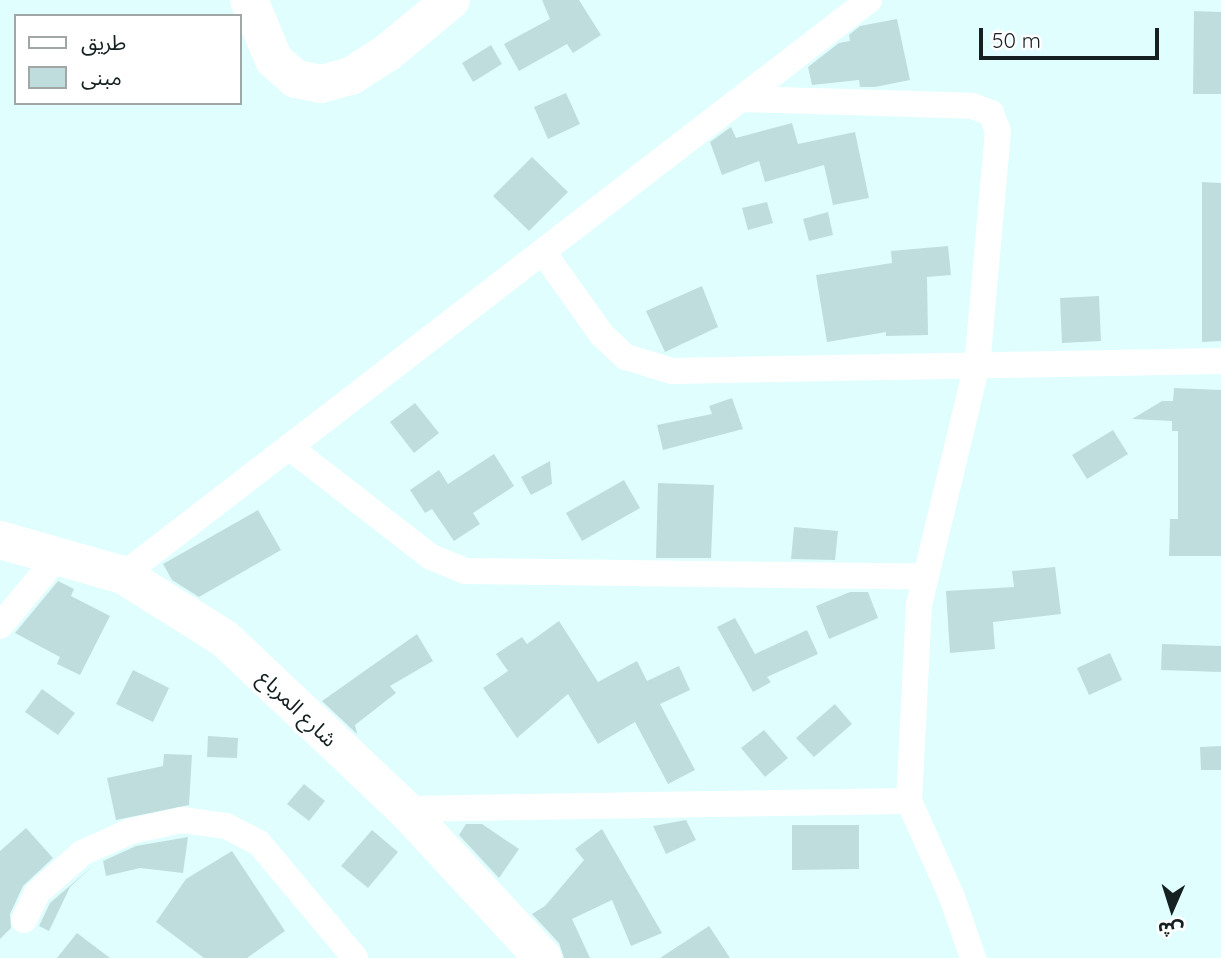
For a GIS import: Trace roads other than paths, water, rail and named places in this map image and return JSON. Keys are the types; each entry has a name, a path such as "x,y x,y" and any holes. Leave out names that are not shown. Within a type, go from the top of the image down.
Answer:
{"street":[{"path":"249,0 274,60 296,79 321,83 351,76 387,53 451,0"},
{"path":"123,575 869,0"},
{"path":"742,99 972,106 991,113 998,131 977,365 919,604 909,801 952,897 973,958"},
{"path":"543,252 602,335 626,357 672,371 1221,361"},
{"path":"289,447 431,557 465,571 925,577"},
{"name":"شارع المرباع","path":"0,540 123,575 224,638 405,809 543,958"},
{"path":"0,626 57,556"},
{"path":"405,809 909,801"},
{"path":"24,920 37,893 82,853 131,831 182,820 226,827 259,843 355,958"}]}
